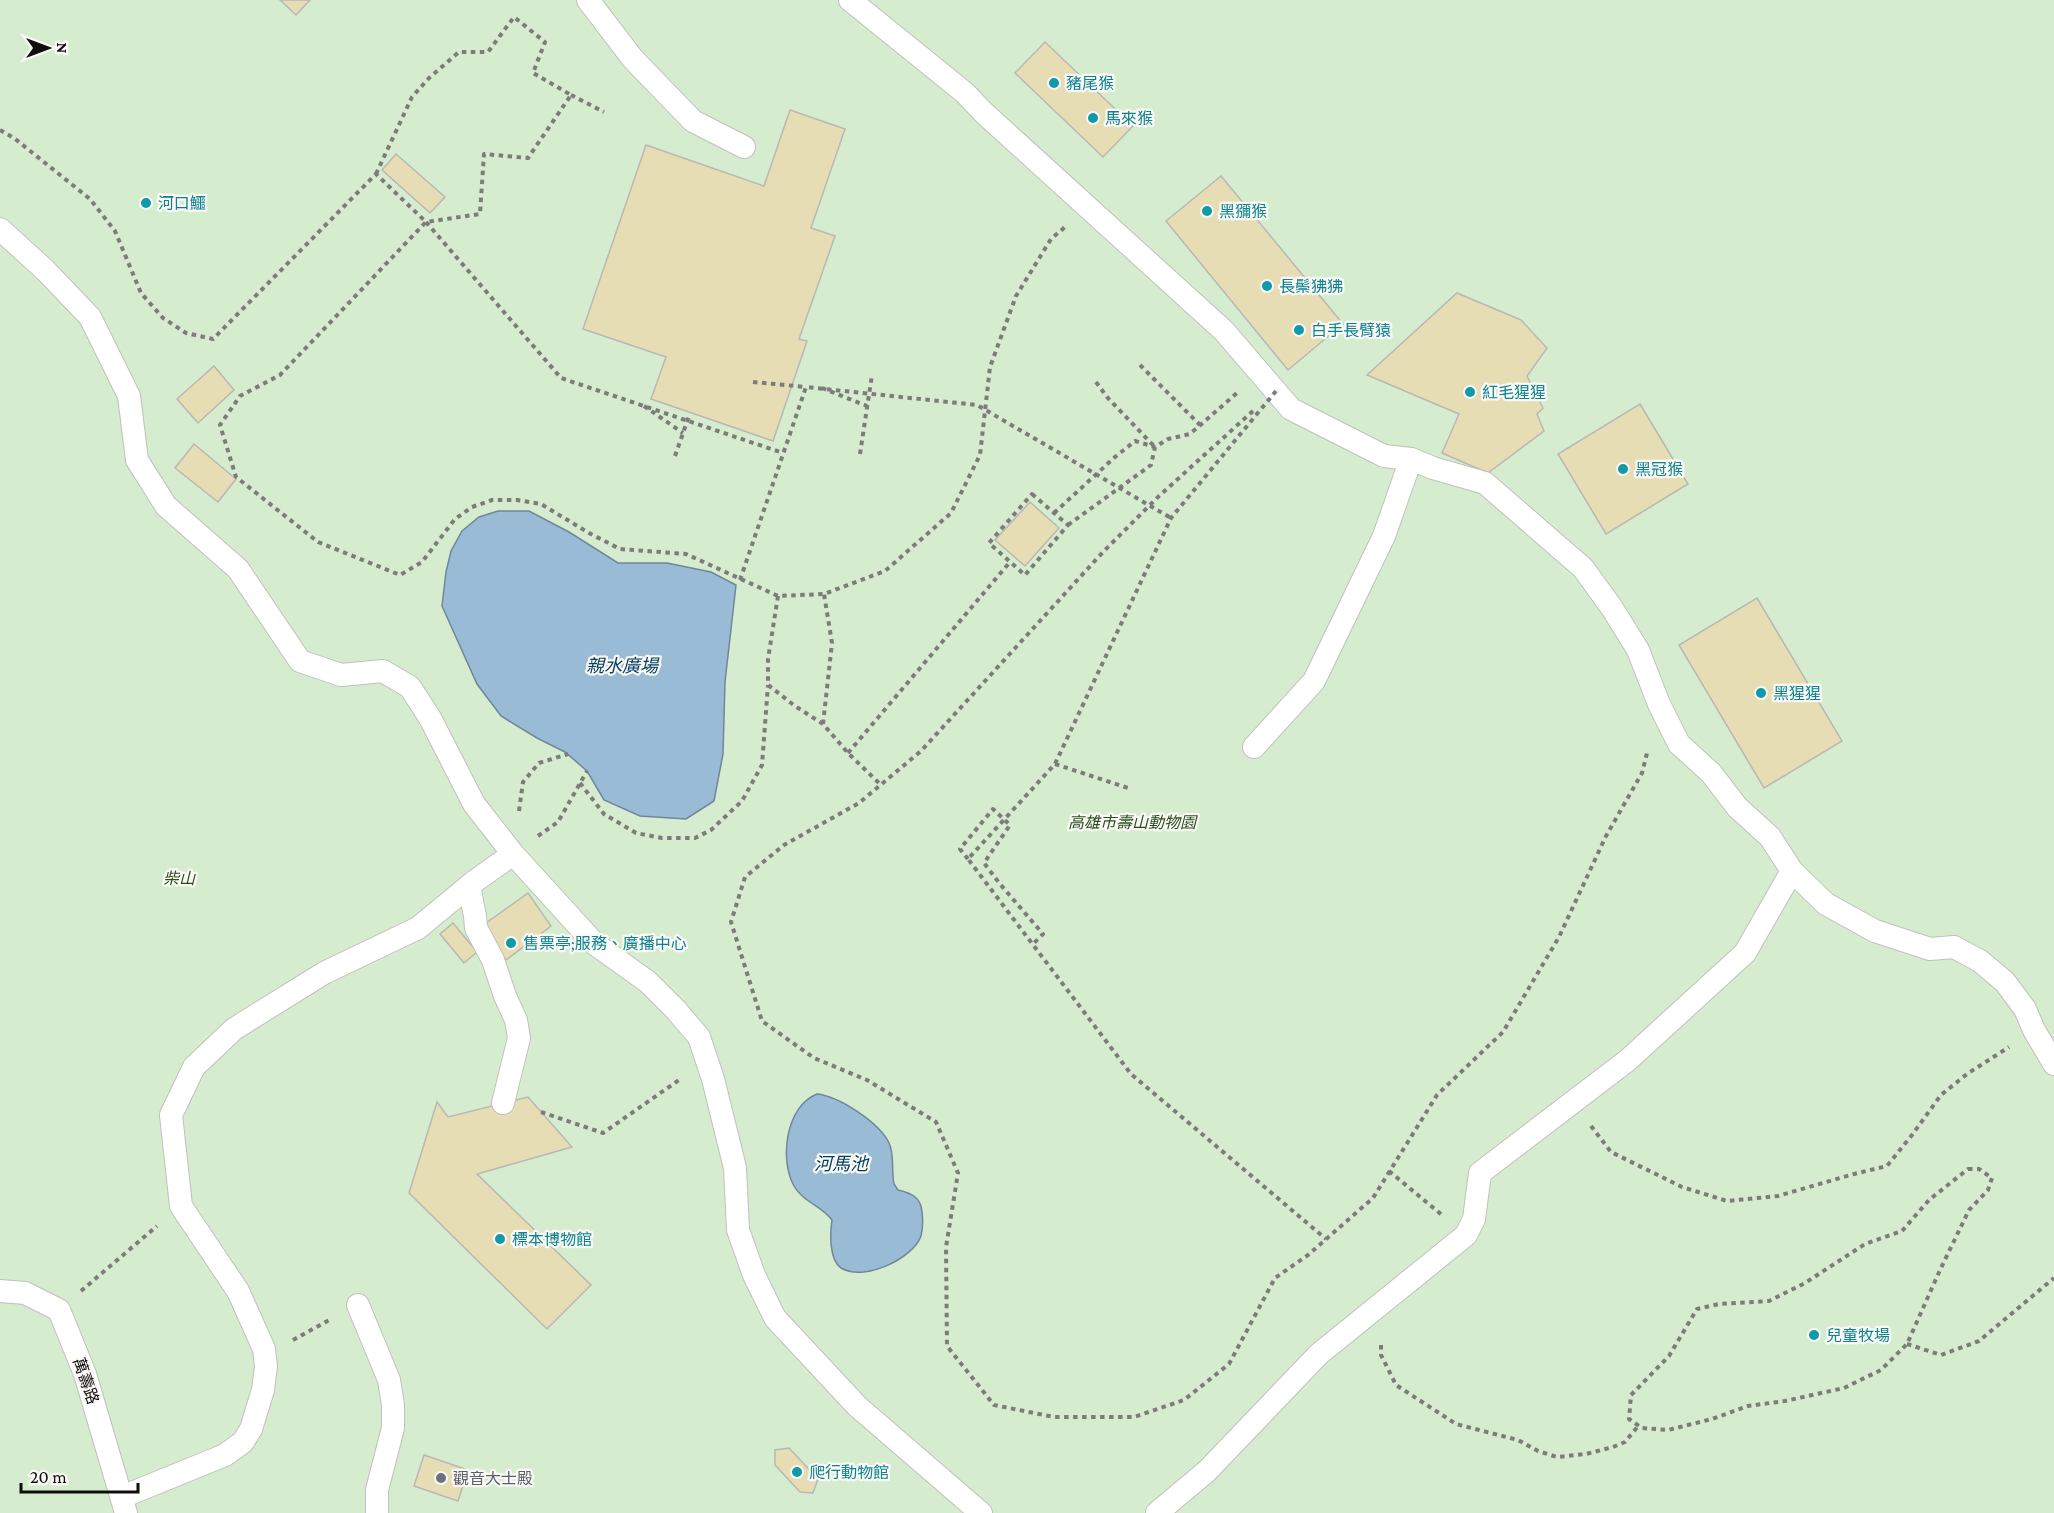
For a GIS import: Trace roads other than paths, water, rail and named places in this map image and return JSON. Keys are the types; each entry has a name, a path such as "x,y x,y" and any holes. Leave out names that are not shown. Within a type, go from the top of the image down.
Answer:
{"lane":[{"path":"588,0 633,59 693,121 744,147"},
{"path":"850,0 965,93 984,113 1224,331 1291,409 1384,456 1411,459 1485,483 1583,567 1638,650 1659,704 1679,744 1711,773 1737,807 1770,837 1792,871 1826,904 1875,931 1930,949 1954,948 1980,961 2005,982 2025,1009 2034,1030 2054,1064"},
{"path":"0,228 90,317 129,396 137,460 166,506 238,569 300,661 341,675 383,671 410,687 430,718 474,804 513,854 595,944 648,982 699,1037 713,1078 735,1168 738,1230 754,1275 775,1318 857,1406 981,1513"},
{"path":"1254,747 1314,681 1384,536 1411,459"},
{"path":"124,1505 225,1455 243,1442 250,1429 263,1390 266,1366 264,1349 238,1291 181,1206 171,1115 194,1067 234,1029 324,973 418,928 513,854"},
{"path":"1157,1513 1207,1471 1319,1354 1466,1235 1474,1219 1480,1173 1628,1060 1745,954 1792,871"},
{"path":"469,886 476,928 493,960 516,1020 519,1038 503,1103"},
{"name":"萬壽路","path":"0,1291 25,1293 59,1310 85,1374 124,1505"},
{"path":"358,1305 389,1380 393,1405 393,1428 377,1490 377,1513"}],"water":[{"name":"親水廣場","path":"498,511 529,511 569,532 618,563 667,563 711,572 736,585 725,682 723,754 714,801 686,819 640,816 604,800 587,771 565,752 501,716 477,684 442,606 446,572 451,551 462,531 479,517"},
{"name":"河馬池","path":"817,1094 836,1100 857,1111 884,1135 891,1148 894,1184 898,1190 911,1194 920,1203 923,1218 921,1236 908,1253 886,1266 862,1272 850,1272 841,1268 832,1253 832,1220 798,1191 789,1175 787,1148 792,1121 806,1100"}],"place":[{"name":"豬尾猴","path":"1054,83"},
{"name":"馬來猴","path":"1093,118"},
{"name":"河口鱷","path":"146,203"},
{"name":"黑獼猴","path":"1207,211"},
{"name":"長鬃狒狒","path":"1267,286"},
{"name":"白手長臂猿","path":"1299,330"},
{"name":"紅毛猩猩","path":"1470,392"},
{"name":"黑冠猴","path":"1623,469"},
{"name":"黑猩猩","path":"1761,693"},
{"name":"售票亭;服務、廣播中心","path":"511,943"},
{"name":"標本博物館","path":"500,1239"},
{"name":"兒童牧場","path":"1814,1335"},
{"name":"爬行動物館","path":"797,1472"},
{"name":"觀音大士殿","path":"441,1478"}],"park label":[{"name":"高雄市壽山動物園","path":"1132,822"},
{"name":"柴山","path":"179,878"}]}
